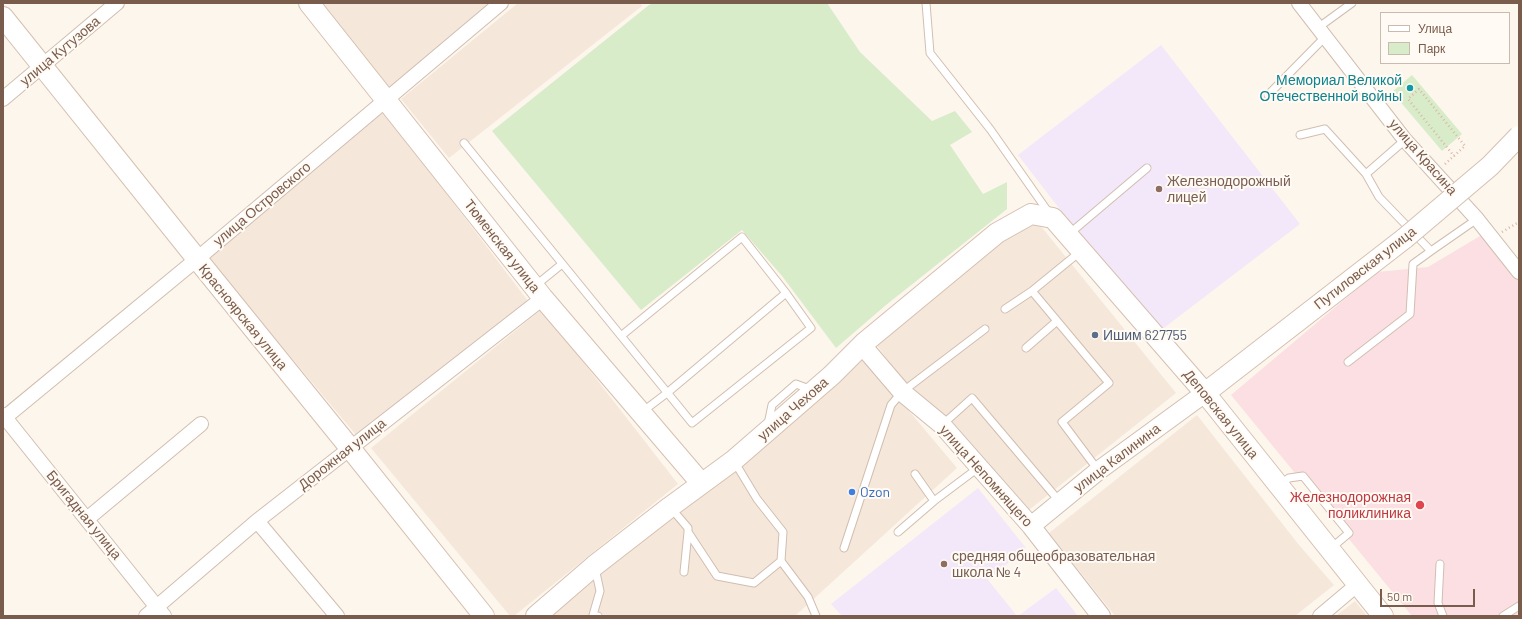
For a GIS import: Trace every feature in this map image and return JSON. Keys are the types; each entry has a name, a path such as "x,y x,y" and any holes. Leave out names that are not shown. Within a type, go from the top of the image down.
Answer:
{"main road":[{"name":"Тюменская улица","path":"309,3 539,292 701,484"},
{"name":"Красноярская улица","path":"3,17 484,616"},
{"name":"Путиловская улица","path":"1204,393 1404,238 1490,166 1519,136"},
{"name":"улица Чехова","path":"536,616 594,566 734,460 814,390 864,343 997,233 1031,214 1053,218"},
{"name":"Деповская улица","path":"1053,218 1204,393 1383,616"}],"street":[{"name":"улица Кутузова","path":"3,99 117,3"},
{"name":"улица Островского","path":"4,417 197,259 501,3"},
{"name":"улица Красина","path":"1299,3 1405,140 1477,219 1519,272"},
{"name":"Дорожная улица","path":"146,616 160,612 257,521 350,448 539,292"},
{"name":"улица Непомнящего","path":"864,343 867,351 902,392 942,425 1031,526 1101,616"},
{"name":"улица Калинина","path":"1031,526 1098,471 1204,393"},
{"name":"Бригадная улица","path":"4,417 160,612"},
{"path":"87,519 201,424"},
{"path":"257,521 337,616"},
{"path":"1320,616 1358,584"}],"lane":[{"path":"926,3 930,53 990,129 1053,218"},
{"path":"1268,95 1322,31 1352,3"},
{"path":"1300,135 1325,129 1366,174 1379,197 1431,251"},
{"path":"1366,174 1405,140"},
{"path":"464,143 692,423 811,328 786,293 742,237 622,336"},
{"path":"1068,235 1146,168"},
{"path":"1348,362 1410,314 1413,264 1477,219"},
{"path":"1005,309 1032,291 1081,251"},
{"path":"539,292 562,264"},
{"path":"1032,291 1109,383 1062,422 1098,471"},
{"path":"641,413 786,293"},
{"path":"1026,348 1057,321"},
{"path":"844,548 891,405 902,392 985,329"},
{"path":"942,425 972,398 1060,502"},
{"path":"734,460 757,499 783,532 781,561 808,597 816,616"},
{"path":"898,532 934,501 979,468"},
{"path":"915,474 934,501"},
{"path":"670,507 688,528 684,572"},
{"path":"688,532 717,576 754,583 781,561"},
{"path":"1440,564 1438,603 1443,616"},
{"path":"594,566 600,591 593,615 598,616"},
{"path":"1504,616 1519,606"}],"path":[{"path":"1435,173 1466,146 1419,89 1408,99 1454,156"},
{"path":"1492,238 1519,222"}],"shaded area":[{"path":"323,3 494,3 391,89"},
{"path":"518,3 640,3 642,6 449,158 401,99"},
{"name":"Железнодорожный лицей","path":"1161,45 1300,224 1156,334 1018,155"},
{"path":"383,110 528,301 356,435 207,257"},
{"path":"1031,214 1176,393 1024,514 916,399 873,340"},
{"name":"Железнодорожная поликлиника","path":"1485,233 1519,274 1519,616 1412,616 1231,395 1377,272 1428,267"},
{"path":"542,309 678,484 514,616 510,616 371,448"},
{"path":"862,355 957,468 795,616 543,616"},
{"path":"1197,415 1299,545 1334,585 1295,616 1115,616 1049,533"},
{"name":"средняя общеобразовательная школа № 4","path":"978,488 1026,548 988,580 1017,616 842,616 831,604"},
{"name":"средняя общеобразовательная школа № 4","path":"1056,588 1078,616 1018,616"},
{"path":"1355,601 1367,616 1336,616"}],"green space":[{"path":"654,3 827,3 860,52 932,121 955,111 972,132 950,145 983,194 1007,182 1007,209 886,305 836,348 782,276 742,230 641,310 492,131 649,5"},
{"path":"1412,75 1462,134 1442,151 1392,92"}],"place":[{"name":"Мемориал Великой Отечественной войны","path":"1410,88"},
{"name":"Железнодорожный лицей","path":"1159,189"},
{"name":"Ишим 627755","path":"1095,335"},
{"name":"Ozon","path":"852,492"},
{"name":"Железнодорожная поликлиника","path":"1420,505"},
{"name":"средняя общеобразовательная школа № 4","path":"944,564"}]}
